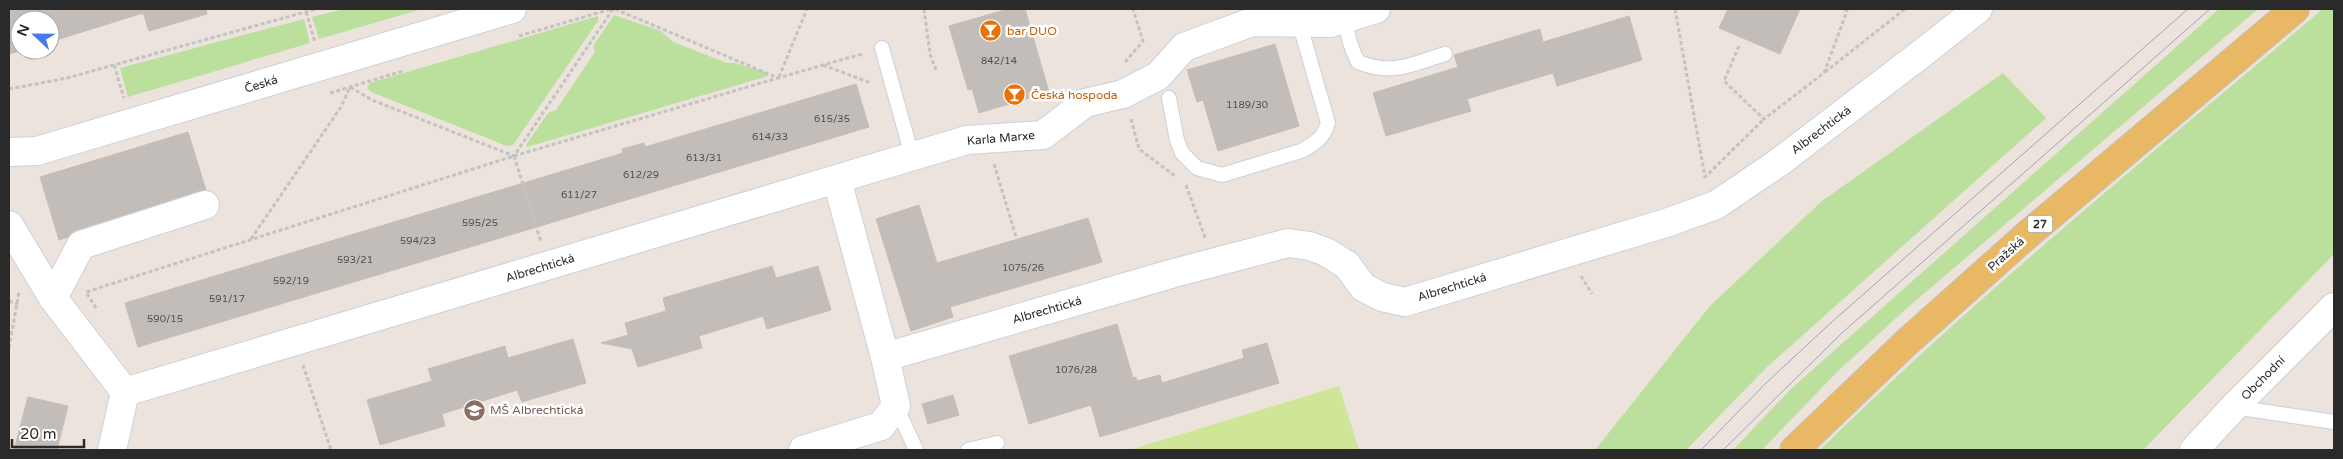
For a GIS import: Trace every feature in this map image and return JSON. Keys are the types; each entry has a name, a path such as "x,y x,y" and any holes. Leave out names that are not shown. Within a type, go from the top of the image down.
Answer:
{"main road":[{"name":"Pražská","path":"1794,450 1906,343 2027,235 2295,9"}],"street":[{"name":"Česká","path":"9,152 37,151 512,9"},
{"name":"Karla Marxe","path":"837,180 967,140 1043,134 1085,103 1123,94 1158,76 1184,47 1252,22 1330,22 1376,9"},
{"name":"Albrechtická","path":"886,357 1174,273 1288,243 1310,246 1326,252 1347,266 1363,287 1382,297 1405,302 1666,223 1716,205 1778,163 1978,9"},
{"name":"Albrechtická","path":"125,392 837,180"},
{"path":"804,450 881,426 896,406 886,357 837,180"},
{"path":"53,298 81,245 205,205"},
{"path":"9,225 53,298 125,392 112,450"},
{"name":"Obchodní","path":"2194,450 2334,307"}],"lane":[{"path":"1345,18 1347,38 1352,52 1358,62 1370,67 1392,70 1445,54"},
{"path":"1169,98 1177,140 1182,153 1197,168 1222,175 1301,151 1313,145 1325,134 1328,123 1299,22"},
{"path":"882,48 912,156"},
{"path":"896,406 916,450"},
{"path":"2234,407 2334,422"},
{"path":"968,450 997,443"}],"path":[{"path":"9,89 67,78 316,9"},
{"path":"514,156 614,9 778,78"},
{"path":"778,78 807,9"},
{"path":"924,9 930,54 936,70"},
{"path":"1124,64 1143,42 1133,9"},
{"path":"1675,9 1705,177"},
{"path":"1824,73 1847,11 1843,9"},
{"path":"1698,184 1764,119 1905,9"},
{"path":"306,12 317,48"},
{"path":"1739,46 1724,81 1764,119"},
{"path":"101,316 86,292 514,156 862,54 864,61"},
{"path":"114,65 124,98"},
{"path":"823,65 871,83"},
{"path":"869,76 874,91"},
{"path":"250,240 341,107 350,87 372,100 514,156"},
{"path":"1139,148 1187,185 1207,242"},
{"path":"514,156 544,249"},
{"path":"994,163 1017,240"},
{"path":"1577,270 1592,294"},
{"path":"9,348 18,304 19,285"},
{"path":"9,301 18,304"},
{"path":"302,361 331,450"}],"green space":[{"path":"344,9 422,9 319,39 312,17"},
{"path":"2219,9 2258,9 1907,308 1837,372 1762,450 1733,450 1792,388"},
{"path":"2323,9 2334,9 2334,254 2143,450 1820,450 1880,392 2004,280 2131,170"},
{"path":"614,15 661,31 673,42 727,63 735,63 767,73 768,76 527,147 526,145 548,113 556,110 595,52 593,46"},
{"path":"598,16 598,21 513,145 506,146 371,92 367,88 370,83"},
{"path":"304,19 310,43 128,97 120,68"},
{"path":"2003,73 2046,118 1767,367 1686,450 1595,450 1710,306 1822,201"},
{"path":"1339,386 1359,450 1130,450"}],"building":[{"path":"9,9 142,9 143,13 60,39 60,10 10,10 9,54"},
{"path":"142,9 206,9 207,14 149,31"},
{"path":"1008,9 1025,9 1049,92 979,113 972,89 968,90 949,26"},
{"path":"1728,9 1800,9 1780,54 1719,28"},
{"path":"1629,16 1642,60 1557,86 1553,73 1467,99 1471,111 1386,136 1373,93 1458,67 1454,55 1540,29 1543,42"},
{"path":"1275,44 1299,126 1218,151 1203,100 1197,102 1187,70"},
{"path":"856,84 869,127 138,347 125,303 623,153 622,149 644,143 645,147"},
{"path":"188,132 206,190 76,230 68,237 59,240 40,177"},
{"path":"919,205 937,263 1088,218 1102,262 950,307 953,317 911,331 876,219"},
{"path":"772,266 776,278 818,266 831,310 767,329 763,316 699,336 702,348 638,367 632,349 601,343 628,335 625,323 666,311 663,298"},
{"path":"1117,324 1133,378 1136,377 1137,381 1160,375 1162,383 1244,358 1242,350 1267,343 1279,383 1100,437 1091,405 1029,424 1009,356"},
{"path":"573,339 586,383 522,402 517,390 442,414 445,426 380,445 367,400 432,381 428,369 505,346 508,358"},
{"path":"953,395 959,415 928,424 922,404"},
{"path":"28,397 68,406 57,450 14,450"}],"tram line":[{"path":"1701,450 1766,383 1834,320 2188,9"},
{"path":"1723,450 1843,332 2210,9"}],"place":[{"name":"bar DUO","path":"991,31"},
{"name":"Česká hospoda","path":"1015,95"},
{"name":"MŠ Albrechtická","path":"474,410"}]}
